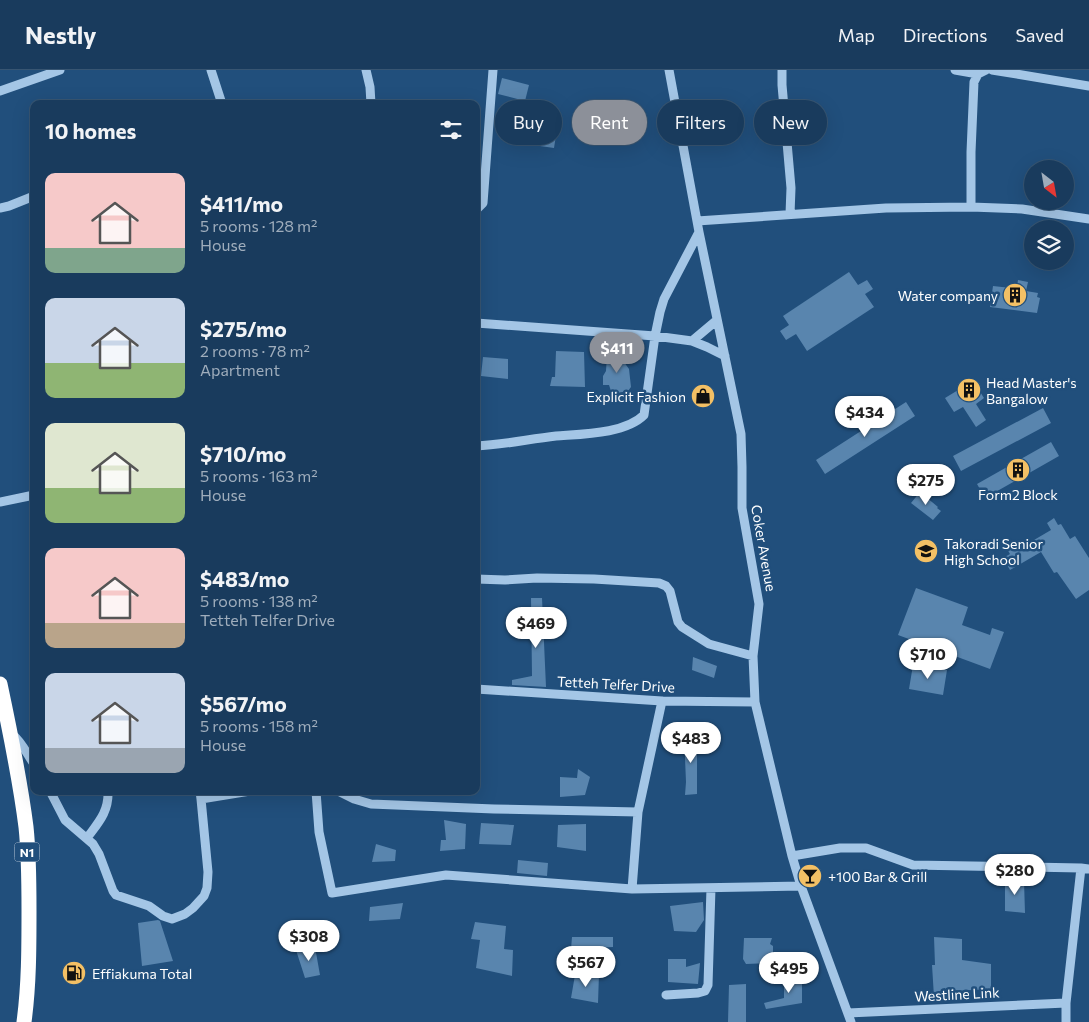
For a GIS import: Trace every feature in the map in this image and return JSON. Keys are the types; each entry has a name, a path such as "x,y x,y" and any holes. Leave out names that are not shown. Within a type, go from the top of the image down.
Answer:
{"highway":[{"name":"N1","path":"0,684 16,763 26,828 29,879 29,958 28,993 24,1022"}],"street":[{"path":"0,90 60,70"},
{"path":"210,70 221,100"},
{"path":"366,70 371,100"},
{"path":"480,206 483,203 493,70"},
{"name":"Coker Avenue","path":"669,70 699,232 741,434 742,508 760,604 753,656 755,702 801,886 850,1017"},
{"path":"782,70 791,188 790,214"},
{"path":"955,70 982,72"},
{"path":"992,70 1089,86"},
{"path":"971,207 974,82 982,72"},
{"path":"0,208 30,198"},
{"path":"697,221 886,208 971,207 1022,209 1089,219"},
{"path":"480,446 602,432 639,420 644,414 655,336 664,299 699,232"},
{"path":"692,342 717,320"},
{"path":"480,323 655,336 692,342 725,356"},
{"path":"0,502 30,496"},
{"path":"480,579 594,579 659,583 666,586 670,591 678,622 682,627 710,644 753,656"},
{"name":"Tetteh Telfer Drive","path":"480,689 662,701 755,702"},
{"path":"632,889 638,812 662,701"},
{"path":"10,732 18,739 30,758"},
{"path":"52,795 64,820 93,844 116,895 149,906 167,918 172,919 186,914 193,908 204,896 207,888 208,872 200,795"},
{"path":"87,838 106,810 108,795"},
{"path":"316,795 319,832 332,893 446,875 632,889 801,886"},
{"path":"346,795 370,804 638,812"},
{"path":"792,856 840,848 866,848 913,865 1085,868 1066,1003 1066,1022"},
{"path":"666,995 706,991 708,984 711,888"},
{"name":"Westline Link","path":"850,1017 1066,1003"}],"building":[{"path":"502,78 529,85 525,100 498,94"},
{"path":"533,145 554,145 554,148"},
{"path":"849,272 858,285 867,280 873,289 865,294 874,307 807,351 796,334 786,340 780,331 789,325 783,316"},
{"name":"Water company","path":"1018,280 1028,282 1026,291 1038,293 1037,297 1040,298 1037,313 990,307 993,286 1011,288 1011,285 1017,286"},
{"path":"556,351 584,352 585,387 550,386 552,377 555,377"},
{"path":"625,352 624,362 629,369 631,387 628,391 612,394 609,385 603,385 607,355"},
{"path":"483,357 508,359 508,379 481,376"},
{"name":"Head Master's Bangalow","path":"973,381 984,398 976,404 986,420 976,427 963,407 954,412 945,398"},
{"path":"906,402 915,416 825,474 816,460"},
{"path":"1043,408 1051,423 961,471 953,456"},
{"name":"Form2 Block","path":"1051,442 1059,456 985,498 977,484"},
{"path":"920,492 941,511 933,520 911,503"},
{"path":"1054,518 1058,525 1061,524 1070,539 1075,536 1089,558 1089,590 1076,599 1057,572 1054,573 1041,552 1010,570 1003,558 1010,554 1007,549 1014,545 1017,550 1051,530 1047,523"},
{"path":"916,588 968,607 962,625 990,635 992,628 1004,632 990,669 898,635"},
{"path":"531,598 542,598 546,687 512,685 512,680 532,676"},
{"path":"693,657 717,666 714,678 692,670"},
{"path":"913,665 947,670 943,695 909,689"},
{"path":"684,734 697,736 697,794 685,795"},
{"path":"578,769 590,777 585,795 560,797 560,777 577,778"},
{"path":"444,820 466,824 465,849 440,851 441,840 446,840"},
{"path":"481,823 514,825 511,845 479,844"},
{"path":"586,824 586,851 557,847 558,825"},
{"path":"376,844 396,850 395,861 372,862"},
{"path":"518,860 548,863 547,876 517,873"},
{"path":"1005,880 1024,881 1025,913 1005,911"},
{"path":"703,902 704,920 696,932 674,931 670,906"},
{"path":"403,903 400,919 369,921 370,907"},
{"path":"160,921 173,961 142,966 138,923"},
{"path":"475,922 506,926 504,949 513,950 512,976 476,968 480,940 471,939"},
{"path":"572,937 613,937 613,947 571,949"},
{"path":"934,937 962,939 962,960 991,964 991,989 954,991 955,997 934,997 932,965 935,965"},
{"path":"744,938 772,938 770,944 773,946 773,963 746,964 743,959"},
{"path":"315,947 320,975 305,978 296,950"},
{"path":"668,959 686,959 686,967 700,963 698,984 668,982"},
{"path":"599,974 598,1003 571,998 575,975"},
{"path":"784,977 802,977 802,1003 766,1009 764,1003 784,998"},
{"path":"746,984 746,1022 728,1022 729,985"}],"place":[{"name":"Water company","path":"1015,295"},
{"name":"Head Master's Bangalow","path":"969,390"},
{"name":"Explicit Fashion","path":"703,396"},
{"name":"Form2 Block","path":"1018,470"},
{"name":"Takoradi Senior High School","path":"926,551"},
{"name":"+100 Bar & Grill","path":"810,876"},
{"name":"Effiakuma Total","path":"74,973"}]}
